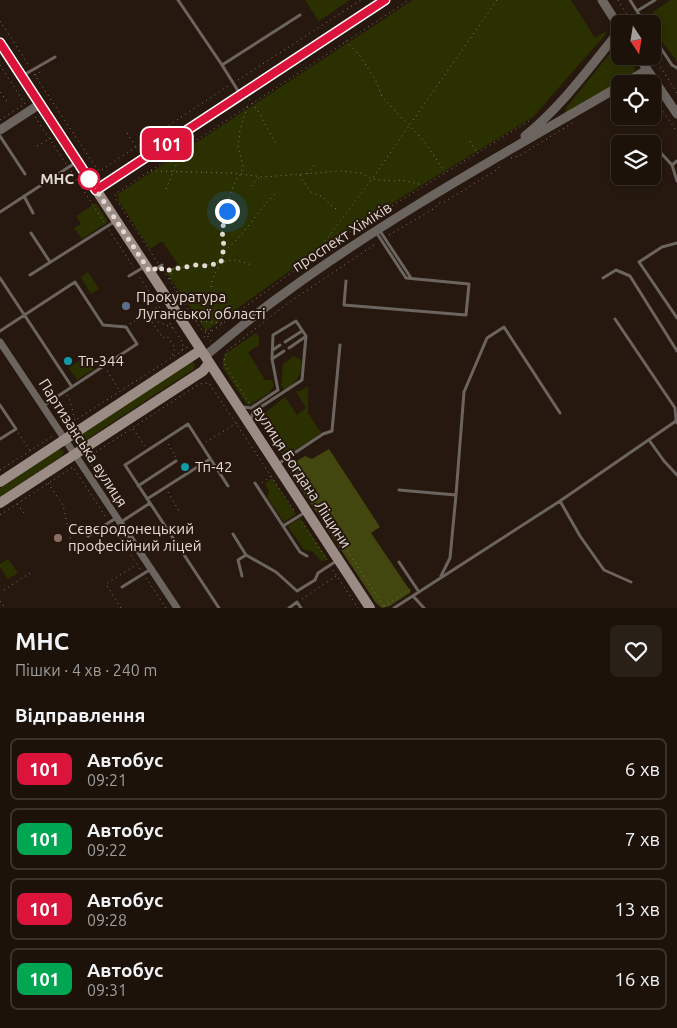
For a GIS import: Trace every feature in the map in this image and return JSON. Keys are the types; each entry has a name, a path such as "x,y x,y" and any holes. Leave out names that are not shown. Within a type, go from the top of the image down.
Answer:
{"main road":[{"name":"вулиця Богдана Ліщини","path":"0,43 250,425 276,466 302,514 334,563 370,608"},
{"name":"проспект Хіміків","path":"0,482 65,440 205,356"},
{"name":"проспект Хіміків","path":"0,503 203,371 205,356"}],"street":[{"path":"96,190 385,0"},
{"path":"602,0 611,15"},
{"name":"проспект Хіміків","path":"506,156 556,108 611,38"},
{"path":"644,65 677,114"},
{"path":"638,75 647,70"},
{"name":"проспект Хіміків","path":"205,356 281,295 377,231 506,156 611,92"},
{"path":"0,130 40,104"},
{"name":"Партизанська вулиця","path":"0,342 177,608"}],"lane":[{"path":"178,0 240,95"},
{"path":"630,0 640,15"},
{"path":"638,11 655,0"},
{"path":"222,65 300,15"},
{"path":"661,48 672,65 677,68"},
{"path":"22,76 55,57"},
{"path":"0,136 26,174"},
{"path":"661,153 672,165 677,181"},
{"path":"0,212 77,161"},
{"path":"672,165 677,161"},
{"path":"24,196 33,213"},
{"path":"30,275 116,220"},
{"path":"346,281 344,305 466,315 469,284 411,278 377,231"},
{"path":"31,233 50,262"},
{"path":"677,243 662,247 639,262 677,318"},
{"path":"129,276 136,271 161,265"},
{"path":"603,278 616,270 630,276 677,351"},
{"path":"0,278 72,387"},
{"path":"0,331 75,282 103,325 126,327 137,344 42,406"},
{"path":"394,608 560,501 677,422 676,407 615,318"},
{"path":"238,407 253,409 302,380 306,336 296,321 273,336 272,358 278,390 253,409 250,425"},
{"path":"441,577 450,558 464,392 487,338 504,328 560,413"},
{"path":"285,342 302,331"},
{"path":"289,348 306,336"},
{"path":"273,350 280,345"},
{"path":"276,466 323,434 332,431 340,345"},
{"path":"272,358 284,351"},
{"path":"0,405 16,429 0,439"},
{"path":"218,608 125,465 188,424 228,486"},
{"path":"0,434 6,435"},
{"path":"649,440 664,461 677,474"},
{"path":"147,499 210,459"},
{"path":"138,486 176,461"},
{"path":"256,485 300,552 307,556"},
{"path":"399,490 456,495"},
{"path":"560,501 580,536 604,570 631,582"},
{"path":"88,536 109,522 118,520 150,503"},
{"path":"283,526 302,514"},
{"path":"233,534 246,555 276,572 297,591 315,580 318,573 334,563"},
{"path":"242,576 238,560 246,555"},
{"path":"399,562 419,592"},
{"path":"122,588 151,569"},
{"path":"413,596 424,608"},
{"path":"289,608 297,602 301,608"}],"path":[{"path":"0,21 100,171 361,0"},
{"path":"409,0 115,194 116,199 204,331 214,330 314,256 533,119"},
{"path":"314,256 372,179 497,0"},
{"path":"618,0 627,15"},
{"path":"346,41 360,56 376,81 382,97 424,142 446,172"},
{"path":"0,65 25,104 0,120"},
{"path":"659,65 677,94"},
{"path":"35,75 47,68"},
{"path":"0,92 7,101"},
{"path":"252,103 276,144"},
{"path":"211,287 224,252 222,230 229,197 243,166 238,147 240,130 248,106"},
{"path":"661,108 677,132"},
{"path":"34,116 174,328 184,347 182,351 65,428"},
{"path":"673,126 677,120"},
{"path":"506,156 519,156 574,123"},
{"path":"127,133 136,147"},
{"path":"37,146 49,139"},
{"path":"470,141 478,153"},
{"path":"166,189 183,149"},
{"path":"307,174 316,163"},
{"path":"384,606 224,365 224,361 227,351 288,304 383,239 435,208 439,203 498,169 501,164"},
{"path":"150,171 260,176 341,171 361,173 372,179 402,180 424,186"},
{"path":"300,174 311,192 323,197 334,208 340,210"},
{"path":"251,186 260,176"},
{"path":"224,252 242,234 276,193"},
{"path":"163,271 196,265 207,266 236,260 252,265"},
{"path":"169,280 174,265"},
{"path":"126,327 159,306"},
{"path":"143,316 174,328"},
{"path":"149,318 163,338 167,336 175,348 172,357"},
{"path":"196,321 224,323"},
{"path":"104,366 120,391"},
{"path":"199,384 209,383 212,386 271,476 302,514 334,563 337,575 358,608"},
{"path":"64,392 70,402 76,420"},
{"path":"202,446 237,423"},
{"path":"133,428 148,451"},
{"path":"16,429 30,451"},
{"path":"0,470 54,436"},
{"path":"165,440 176,456 173,457 176,461"},
{"path":"0,515 73,467 166,608"},
{"path":"256,485 271,476"},
{"path":"48,483 63,505 72,546"},
{"path":"164,488 180,511"},
{"path":"17,503 24,513"},
{"path":"4,590 30,573"},
{"path":"297,602 337,575"},
{"path":"376,608 384,606 412,587"},
{"path":"0,601 4,608"}],"green space":[{"path":"305,0 350,0 319,21"},
{"path":"413,0 571,0 595,38 606,31 605,35 533,117 337,237 206,331 166,272 178,264 162,241 150,249 119,201 118,194"},
{"path":"671,0 677,0 677,61 661,39 661,15 653,15 653,12"},
{"path":"611,52 611,65 635,65 632,75 611,75 611,87 566,113 566,108"},
{"path":"96,203 108,222 82,239 74,228 81,224 76,216"},
{"path":"88,272 99,289 91,294 81,277"},
{"path":"256,333 259,338 259,345 248,352 265,380 272,380 274,386 269,393 248,406 223,368 223,359 225,354"},
{"path":"86,356 94,369 77,380 69,368"},
{"path":"294,356 301,360 300,373 292,384 284,389 281,386 283,364"},
{"path":"190,362 195,363 194,369 81,443 76,441 77,436"},
{"path":"308,386 308,413 321,433 287,456 262,418 262,415 285,397 297,415 306,408 296,391 300,391"},
{"path":"58,449 64,451 62,456 0,497 0,488"},
{"path":"329,449 380,527 371,533 411,592 390,606 382,608 376,603 290,472 290,465 305,456 312,459"},
{"path":"272,478 296,514 284,522 267,497 269,491 265,484"},
{"path":"300,518 328,560 321,561 312,551 304,550 288,526"},
{"path":"8,559 18,573 8,579 0,564"}],"bus line":[{"name":"101","path":"0,43 96,190 385,0"}],"place":[{"name":"МНС","path":"89,179"},
{"name":"Прокуратура Луганської області","path":"126,306"},
{"name":"Тп-344","path":"68,361"},
{"name":"Тп-42","path":"185,467"},
{"name":"Сєвєродонецький професійний ліцей","path":"58,538"}],"route":[{"path":"89,179 150,272 160,266 163,271 196,265 207,266 221,262 224,247 222,230 227,211"}]}
